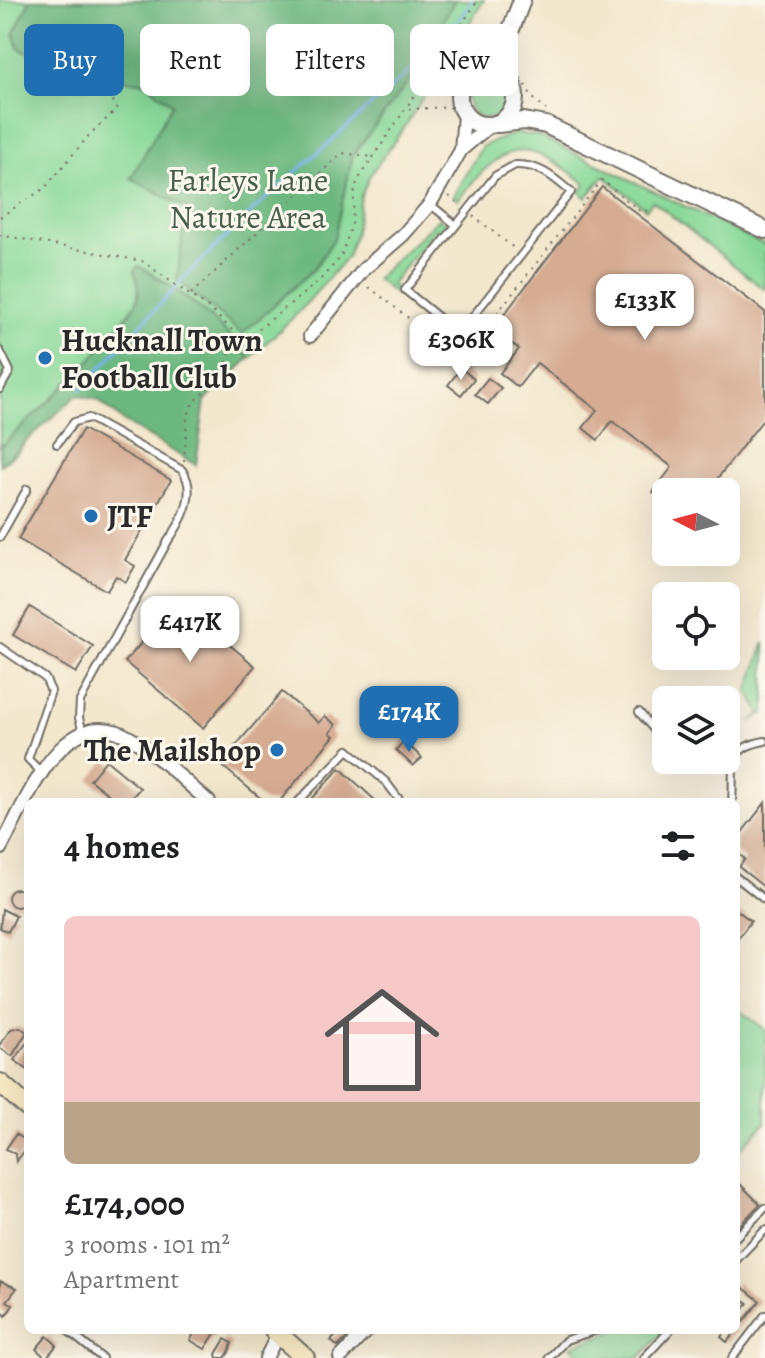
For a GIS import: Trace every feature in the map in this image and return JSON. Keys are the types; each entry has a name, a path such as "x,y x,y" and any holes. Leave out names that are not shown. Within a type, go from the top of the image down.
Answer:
{"main road":[{"path":"0,1083 24,1104"},
{"path":"278,1334 305,1358"}],"street":[{"path":"513,24 522,0"},
{"path":"518,94 549,120 765,230"},
{"path":"461,96 461,150"},
{"path":"310,336 364,269 403,235 430,204 461,150 512,111 514,96"},
{"path":"462,110 480,125 549,120"},
{"path":"29,798 59,748 83,732 110,731 131,738 204,798"},
{"path":"0,849 24,807"},
{"path":"266,1358 275,1334"},
{"path":"340,1358 363,1334"}],"lane":[{"path":"515,165 544,170 571,192 459,334 405,290 456,225 495,176 515,165"},
{"path":"430,204 456,225"},
{"path":"0,351 10,371 8,381 0,389"},
{"path":"57,444 74,422 89,418 182,470 189,486 184,517 84,692 78,712 83,732"},
{"path":"0,537 27,489"},
{"path":"0,647 45,678 51,691 28,759 43,774"},
{"path":"639,712 652,727"},
{"path":"740,751 743,746 765,741"},
{"path":"302,798 348,750 386,782 398,798"},
{"path":"732,798 733,774"},
{"path":"740,880 765,900"},
{"path":"740,1233 765,1208"},
{"path":"740,1256 765,1230"},
{"path":"732,1358 765,1315"},
{"path":"72,1334 102,1358"},
{"path":"549,1358 566,1340 585,1334"},
{"path":"644,1358 666,1334"}],"path":[{"path":"182,470 191,406 224,370 231,351 318,282 341,257 352,224 355,187 478,0"},
{"path":"518,79 549,120"},
{"path":"0,217 45,188 90,134 113,115 117,109 111,96"},
{"path":"408,109 462,110"},
{"path":"190,295 342,153 375,157"},
{"path":"369,287 453,353 472,345 602,180 640,211 651,210"},
{"path":"449,196 535,265"},
{"path":"0,235 142,261 190,295 244,341"}],"green space":[{"name":"Farleys Lane Nature Area","path":"0,0 484,0 469,24 410,24 410,96 424,96 370,175 361,196 355,234 347,257 299,312 250,358 198,307 138,266 134,271 139,284 137,302 18,452 0,465"},
{"path":"30,0 455,0 441,24 410,24 410,79 353,155 334,239 314,269 242,334 177,280 186,208 131,178 172,104 162,96 250,96 250,24 140,24 140,82 124,80 124,24 24,24 24,51 19,49 14,33"},
{"path":"467,96 509,96 503,112 488,118 473,112 467,97"},
{"path":"516,133 539,136 765,245 765,290 653,201 646,209 604,176 586,198 580,192 586,184 565,168 531,152 503,156 489,165 458,200 453,196 482,146"},
{"path":"439,218 449,226 443,233 436,228 391,284 398,291 395,294 376,279"},
{"path":"138,266 198,307 250,358 205,401 196,465 123,421 98,400 77,395 0,465 0,447 75,376 129,315 138,297 134,271"},
{"path":"765,641 765,713 750,722 761,713 748,692"},
{"path":"740,1011 765,1029 765,1123 740,1150"},
{"path":"606,1334 662,1334 639,1358 584,1358 571,1346"}],"building":[{"path":"602,187 765,312 765,417 718,478 664,478 672,467 612,421 598,440 583,428 597,410 537,363 518,387 500,373 519,349 493,329"},
{"path":"461,368 474,379 461,395 448,385"},
{"path":"488,378 501,388 488,404 475,394"},
{"name":"JTF","path":"83,429 171,480 125,560 135,566 126,582 116,576 107,591 18,539"},
{"path":"177,601 255,666 203,728 125,662"},
{"path":"30,607 93,646 76,673 13,635"},
{"name":"The Mailshop","path":"282,692 319,723 325,716 336,725 330,733 334,736 282,798 260,798 220,764"},
{"path":"404,741 422,758 413,766 396,750"},
{"path":"106,760 140,788 131,798 113,798 90,780"},
{"path":"340,768 373,798 313,798"},
{"path":"765,803 765,888 740,868 745,859 740,855 740,835"},
{"path":"13,889 24,891 24,905 13,907 8,902 8,894"},
{"path":"2,909 16,916 8,932 0,928"},
{"path":"740,913 751,921 740,936"},
{"path":"20,1027 24,1030 24,1037 12,1056 0,1048 11,1029"},
{"path":"24,1046 24,1067 14,1060"},
{"path":"16,1134 24,1139 24,1151 16,1162 15,1154 6,1149"},
{"path":"740,1184 760,1204 740,1225"},
{"path":"0,1281 17,1288 7,1301 13,1305 6,1316 0,1308"},
{"path":"740,1285 760,1301 740,1326 740,1313 748,1303 740,1296"},
{"path":"194,1334 214,1334 205,1349 190,1340"},
{"path":"337,1334 351,1334 338,1347 331,1341"},
{"path":"723,1334 733,1334 727,1342 721,1337"},
{"path":"47,1336 57,1345 46,1358 36,1349"},
{"path":"225,1339 232,1343 229,1352 225,1358 217,1358 216,1354"}],"waterway":[{"path":"81,389 188,274 261,203 447,38 472,0"}],"place":[{"name":"Hucknall Town Football Club","path":"45,358"},
{"name":"JTF","path":"91,516"},
{"name":"The Mailshop","path":"277,750"}]}
